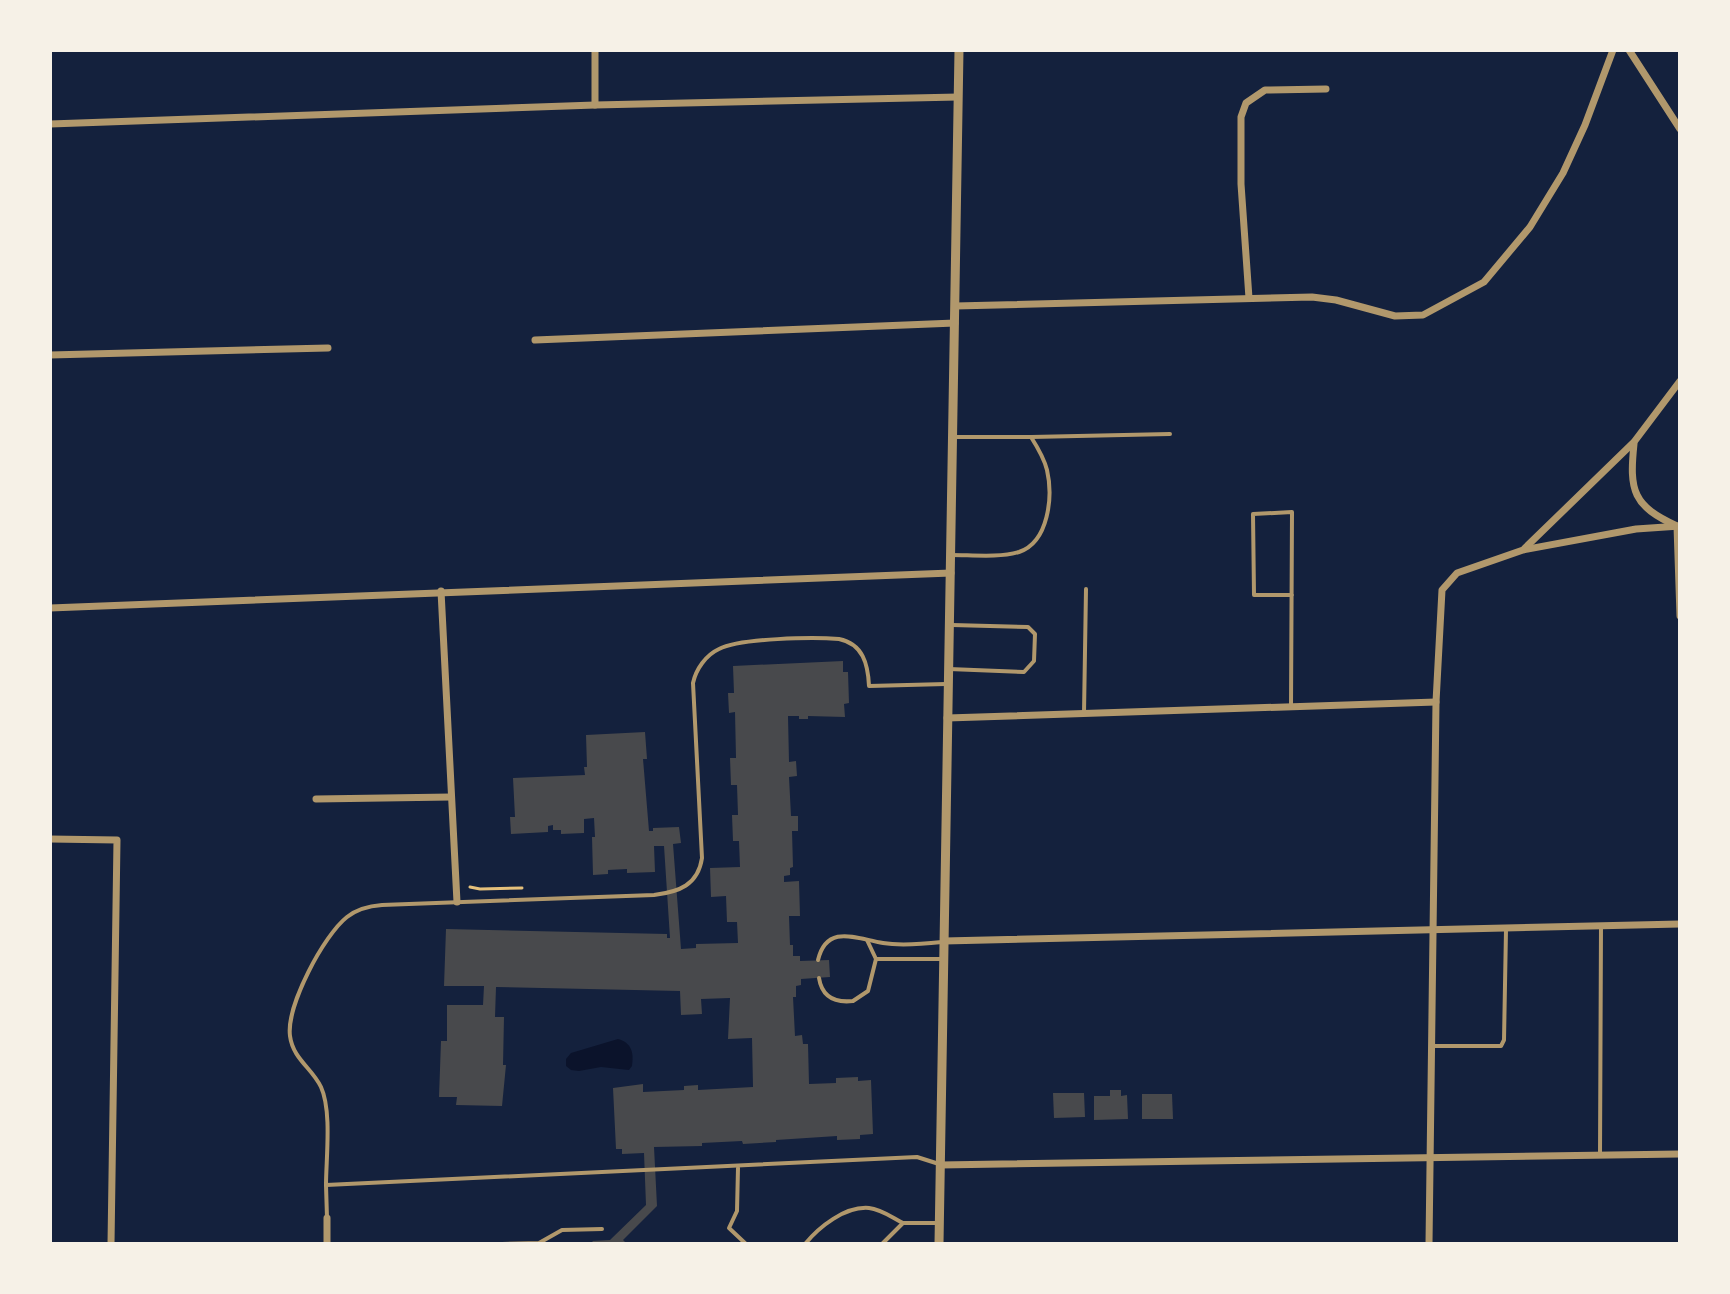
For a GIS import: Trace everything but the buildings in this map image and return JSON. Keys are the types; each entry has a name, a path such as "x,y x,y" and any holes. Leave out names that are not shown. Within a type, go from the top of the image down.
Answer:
{"street":[{"path":"595,50 595,105"},
{"path":"939,1244 959,50"},
{"path":"955,306 1312,297 1336,300 1395,316 1423,315 1484,282 1530,227 1563,173 1613,50"},
{"path":"1629,50 1680,129"},
{"path":"1249,298 1241,184 1241,117 1246,103 1265,90 1326,89"},
{"path":"50,124 595,105 958,97"},
{"path":"535,340 955,323"},
{"path":"50,355 328,348"},
{"path":"1523,550 1634,442 1680,381"},
{"path":"1634,442 1633,480 1641,503 1656,516 1679,526"},
{"path":"1429,1244 1436,702 1442,590 1457,573 1523,550 1636,529 1679,526"},
{"path":"1679,526 1680,616"},
{"path":"50,608 951,573"},
{"path":"441,591 457,902"},
{"path":"947,718 1436,702"},
{"path":"316,799 451,797"},
{"path":"50,839 117,840 111,1244"},
{"path":"944,941 1680,924 1680,915"},
{"path":"940,1165 1680,1154"},
{"path":"327,1218 327,1244"}],"lane":[{"path":"953,437 1170,434"},
{"path":"951,555 1019,552 1030,546 1039,535 1046,519 1048,473 1042,454 1031,437"},
{"path":"1291,706 1292,595 1292,512 1253,514 1254,595 1292,595"},
{"path":"1084,713 1086,589"},
{"path":"949,669 1024,672 1034,661 1035,634 1028,627 950,625"},
{"path":"327,1218 326,1101 318,1081 294,1050 290,1032 294,1005 330,934 353,913 373,906 654,895 680,890 691,883 700,870 702,858 693,683 703,663 720,648 741,643 839,639 854,644 863,655 868,668 869,686 948,684"},
{"path":"1600,1155 1601,926"},
{"path":"1432,1046 1501,1046 1504,1040 1506,929"},
{"path":"818,960 821,948 831,940 845,936 884,943 944,941"},
{"path":"819,978 823,991 831,999 842,1002 853,1001 868,991 876,959 866,938"},
{"path":"876,959 944,959"},
{"path":"326,1185 917,1157 940,1165"},
{"path":"738,1167 738,1205 729,1228 746,1244"},
{"path":"805,1244 833,1219 860,1208 877,1210 903,1223 939,1223"},
{"path":"882,1244 903,1223"},
{"path":"502,1244 536,1244 557,1231 602,1229"}],"path":[{"path":"470,887 532,888"}],"water":[{"path":"618,1039 631,1049 633,1061 629,1070 601,1067 579,1071 566,1066 566,1059 571,1053"}]}
